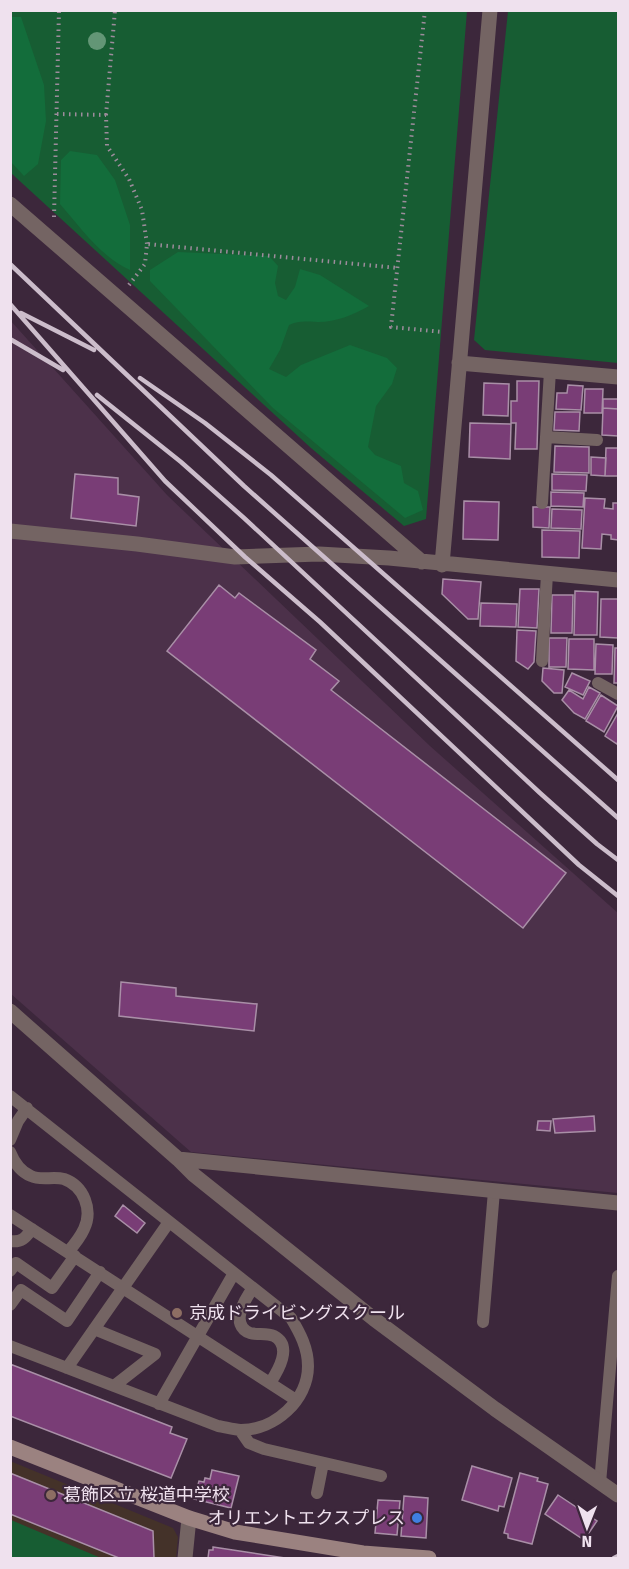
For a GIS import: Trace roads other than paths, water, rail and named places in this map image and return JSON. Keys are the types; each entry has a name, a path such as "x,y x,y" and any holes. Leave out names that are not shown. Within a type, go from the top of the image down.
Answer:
{"street":[{"path":"442,565 490,10"},
{"path":"10,204 422,562"},
{"path":"459,363 618,377"},
{"path":"10,531 235,556 319,554 618,580"},
{"path":"10,1011 194,1175 374,1319 495,1409 618,1494"},
{"path":"178,1159 618,1203"},
{"path":"10,1447 189,1518 235,1532 363,1553 429,1558"},
{"path":"185,1558 189,1518"}],"lane":[{"path":"542,503 550,371"},
{"path":"546,437 597,440"},
{"path":"542,661 547,574"},
{"path":"598,683 618,694"},
{"path":"10,1096 291,1318 306,1348 308,1365 306,1381 287,1411 274,1422 257,1428 240,1430 218,1426 10,1346"},
{"path":"10,1140 18,1121 27,1108"},
{"path":"10,1152 14,1161 31,1176 65,1179 74,1185 86,1200 88,1220 52,1288 16,1263 10,1271"},
{"path":"483,1322 494,1191"},
{"path":"10,1215 296,1400"},
{"path":"67,1368 169,1222"},
{"path":"10,1240 17,1242 22,1240 32,1229"},
{"path":"10,1305 21,1290 67,1321 100,1272"},
{"path":"159,1404 234,1273"},
{"path":"600,1483 618,1276"},
{"path":"253,1288 242,1306 240,1321 243,1328 249,1332 273,1336 282,1347 282,1363 270,1383"},
{"path":"94,1329 155,1354 114,1386"},
{"path":"240,1430 249,1443 264,1449 381,1476"},
{"path":"317,1493 323,1462"}],"railway":[{"path":"10,264 244,486 618,818"},
{"path":"10,304 165,481 245,557 320,622 579,865 618,896"},
{"path":"21,313 94,350"},
{"path":"10,339 63,370"},
{"path":"140,378 205,423 271,475 618,780"},
{"path":"97,395 181,462 244,518 540,793 618,860"},
{"path":"614,1558 618,1556"}],"place":[{"name":"京成ドライビングスクール","path":"177,1313"},
{"name":"葛飾区立 桜道中学校","path":"51,1495"},
{"name":"オリエントエクスプレス","path":"417,1518"}]}
